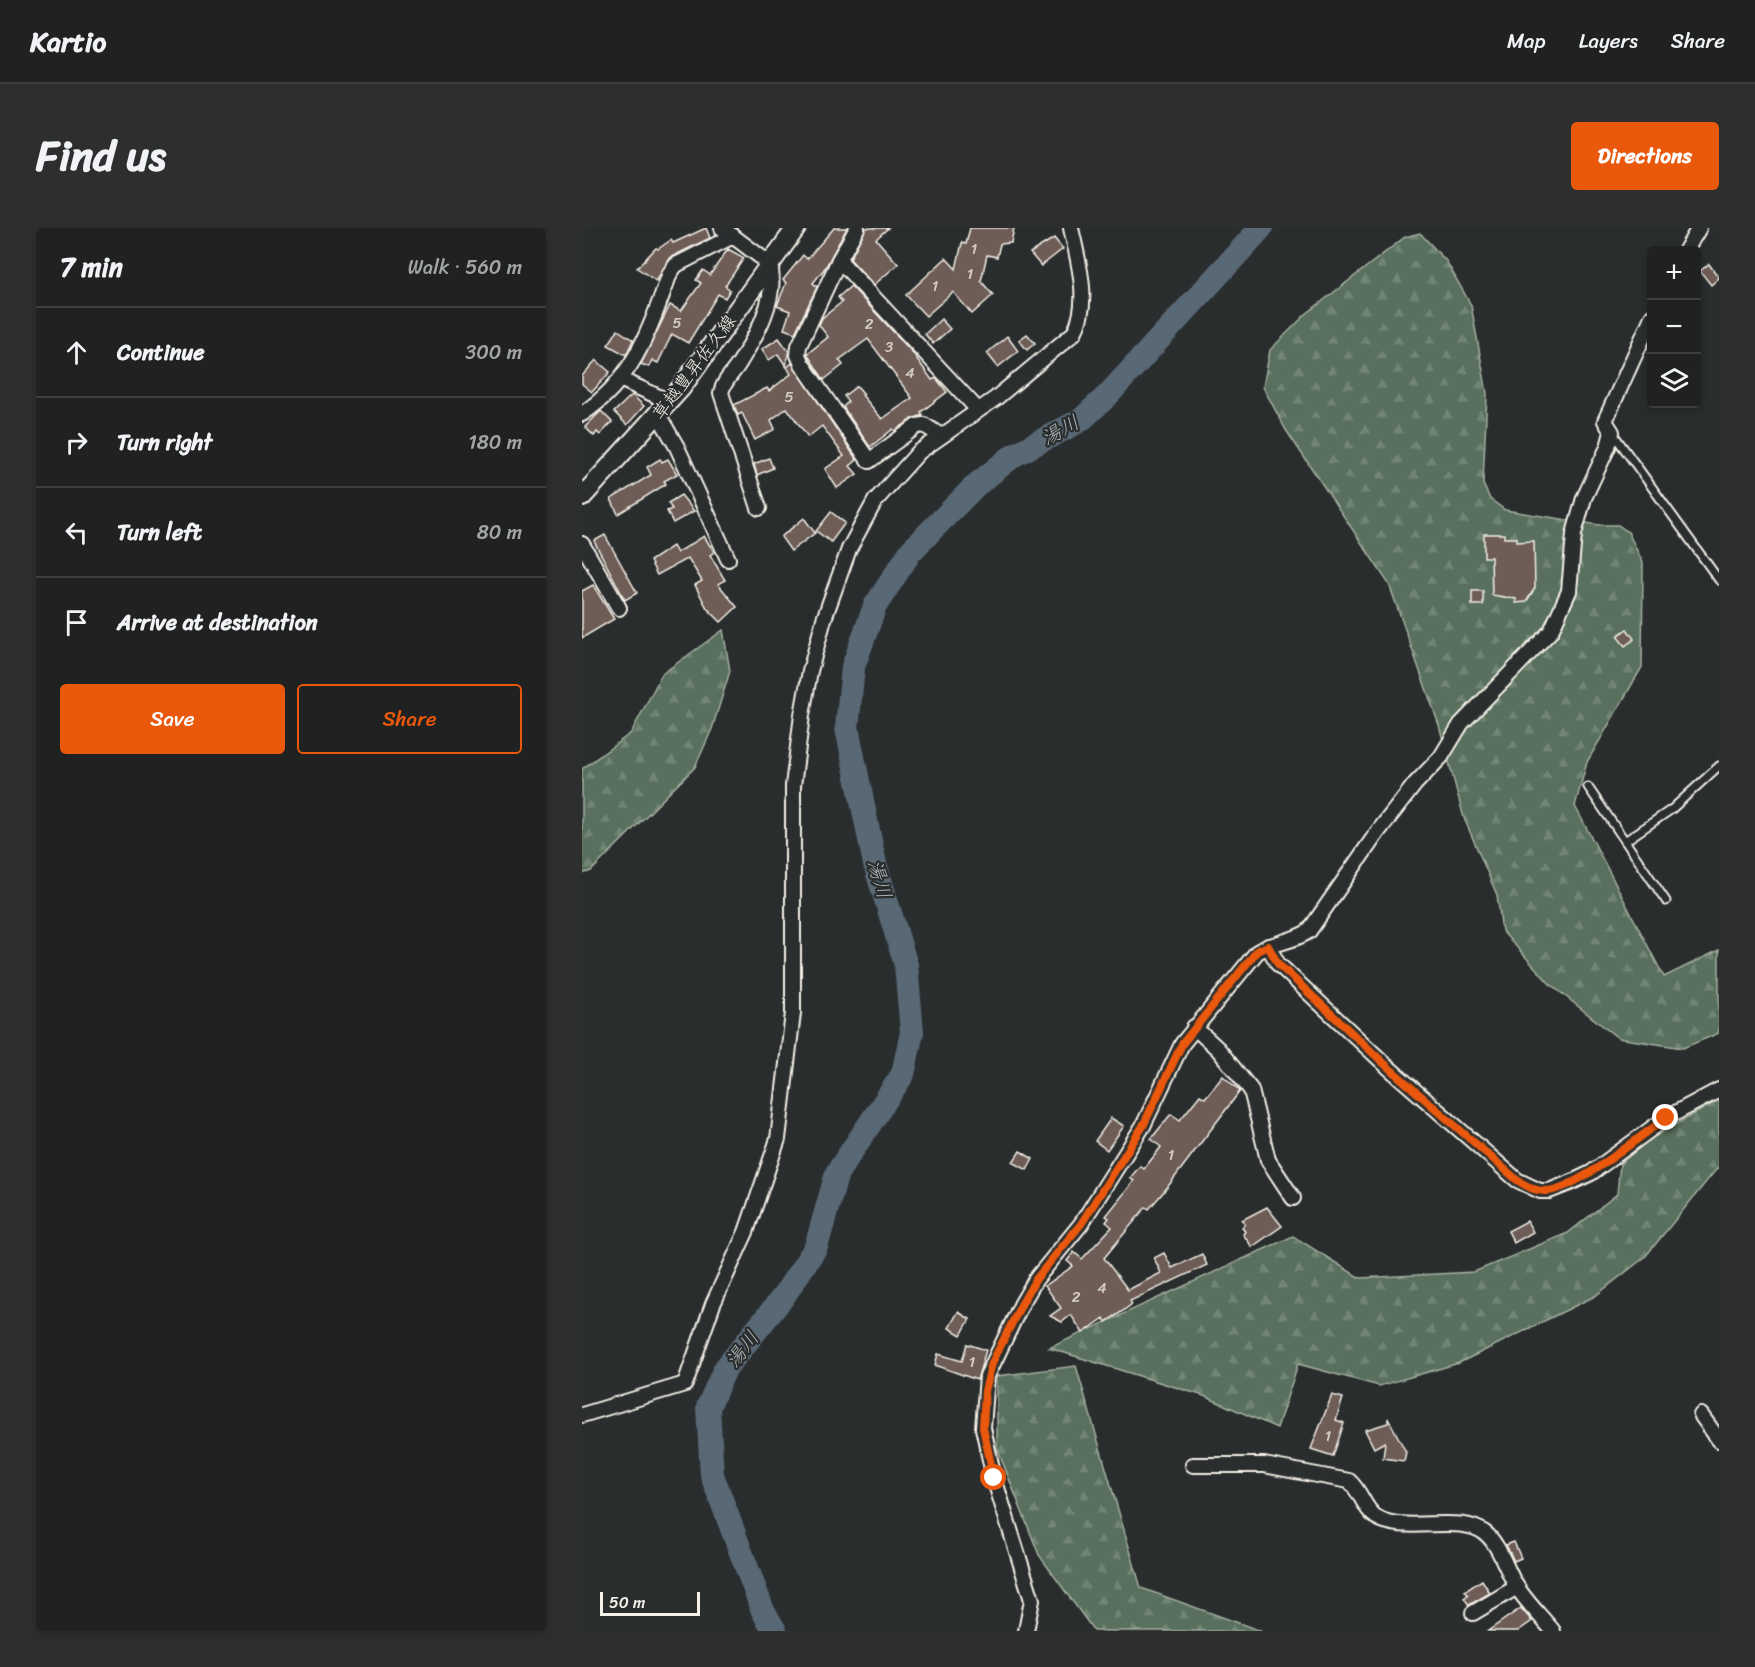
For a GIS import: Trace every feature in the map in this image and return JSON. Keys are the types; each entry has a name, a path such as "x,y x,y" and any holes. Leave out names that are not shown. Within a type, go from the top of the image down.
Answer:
{"main road":[{"name":"草越豊昇佐久線","path":"582,497 664,409 796,228"}],"street":[{"path":"857,228 839,260 799,346 798,355 869,461 917,426 924,425 941,436"},
{"path":"582,1415 685,1384 713,1304 747,1232 778,1139 793,1013 793,786 810,671 849,549 875,501 919,452 978,410 1074,333 1081,321 1080,270 1071,228"},
{"path":"1688,246 1699,228"},
{"path":"582,414 622,380 643,342 670,273 676,264 728,232 770,264 773,279 762,322 721,393 759,508"},
{"path":"839,260 978,410"},
{"path":"1026,1631 1032,1600 994,1478 983,1428 987,1376 1036,1279 1081,1224 1143,1126 1182,1044 1194,1027 1257,951 1298,938 1309,931 1383,825 1415,784 1441,757 1461,723 1551,631 1569,591 1574,534 1584,498 1608,447 1612,432 1605,421 1647,328"},
{"path":"622,380 664,409 677,447 728,559"},
{"path":"582,544 619,608"},
{"path":"1268,946 1278,964 1388,1067 1517,1180 1529,1187 1549,1191 1591,1173 1666,1118 1719,1090"},
{"path":"1194,1027 1218,1049 1251,1090 1268,1160 1293,1198"},
{"path":"1701,1415 1719,1440"},
{"path":"1193,1465 1264,1465 1348,1481 1357,1488 1375,1516 1388,1522 1466,1526 1483,1531 1490,1538 1516,1587 1553,1631"},
{"path":"1473,1613 1516,1587"}],"lane":[{"path":"1612,432 1719,580"},
{"path":"1625,841 1672,809 1719,766"},
{"path":"1588,787 1666,901"}],"green space":[{"path":"1420,233 1446,261 1471,305 1487,393 1483,484 1490,499 1505,510 1599,525 1618,525 1628,532 1643,563 1642,667 1587,762 1575,806 1664,977 1719,950 1719,1033 1683,1048 1618,1038 1550,984 1502,931 1497,895 1464,818 1439,725 1389,584 1286,430 1263,387 1270,350 1306,314 1405,237"},
{"path":"723,630 730,671 712,729 695,767 591,871 582,874 582,769 631,733 662,674"},
{"path":"1719,1100 1719,1166 1645,1257 1595,1296 1459,1363 1379,1386 1298,1364 1277,1428 1204,1396 1049,1348 1293,1236 1360,1278 1474,1272 1568,1233 1617,1194 1620,1164 1650,1139"},
{"path":"1076,1366 1141,1588 1261,1631 1094,1631 1039,1555 997,1448 997,1376"}],"building":[{"path":"706,228 710,238 671,257 656,281 637,268 656,248 658,249 671,240 673,243"},
{"path":"834,228 847,228 825,268 813,283 817,287 795,333 784,329 790,311 777,306 786,283 783,280 803,255 807,259"},
{"path":"866,228 888,228 876,239 898,264 874,285 850,259"},
{"path":"970,228 1014,228 1011,243 1000,244 997,257 987,255 981,281 993,295 972,314 953,292 926,316 906,295 946,258 956,269 962,243 966,244"},
{"path":"1054,238 1063,249 1041,266 1030,253"},
{"path":"728,249 744,258 725,286 730,290 725,298 718,294 688,343 672,334 658,363 652,360 649,367 641,364 670,305 681,311 701,283 696,280 703,270 710,275"},
{"path":"1709,264 1719,278 1711,285 1701,270"},
{"path":"851,286 912,352 932,380 936,378 947,392 921,412 923,415 912,419 895,431 893,429 870,447 843,407 848,402 844,396 857,386 882,419 912,398 868,339 839,360 843,365 824,380 807,354 828,337 819,325 822,318 842,302 838,297"},
{"path":"941,319 950,329 933,344 925,334"},
{"path":"618,330 633,340 626,355 608,345"},
{"path":"1027,334 1035,343 1027,350 1019,340"},
{"path":"1007,336 1018,351 998,367 987,353"},
{"path":"779,338 789,352 786,366 778,354 769,360 762,349"},
{"path":"596,360 610,372 592,392 582,384 582,376"},
{"path":"792,363 857,460 850,466 857,474 837,488 825,469 844,456 822,426 808,437 787,408 771,420 775,429 755,440 742,413 738,415 734,405 767,388 769,391 791,374 787,367"},
{"path":"632,395 644,406 627,425 614,412"},
{"path":"601,411 612,422 600,435 597,432 594,436 585,427"},
{"path":"769,458 773,468 757,475 754,464"},
{"path":"660,459 662,462 668,459 677,474 664,481 666,484 618,514 611,499 651,475 647,467"},
{"path":"681,495 694,511 673,523 667,511 672,509 668,503"},
{"path":"831,512 845,523 831,542 816,531"},
{"path":"804,518 815,533 791,551 781,537"},
{"path":"1484,534 1504,534 1504,538 1517,538 1517,542 1534,541 1535,588 1526,602 1516,603 1516,599 1492,595 1491,557 1484,557"},
{"path":"605,535 637,593 625,600 594,541"},
{"path":"704,536 714,552 710,555 725,580 718,584 737,607 721,622 707,608 695,585 702,581 688,558 657,575 650,561 673,546 677,553"},
{"path":"593,585 614,619 582,638 582,591"},
{"path":"1472,591 1483,591 1483,605 1472,605"},
{"path":"1627,629 1634,639 1625,646 1617,636"},
{"path":"1223,1076 1240,1091 1166,1189 1149,1209 1146,1207 1104,1258 1128,1290 1161,1273 1154,1258 1164,1253 1172,1268 1202,1254 1207,1265 1130,1301 1132,1304 1123,1311 1106,1322 1104,1318 1083,1333 1071,1315 1062,1322 1050,1316 1061,1308 1045,1286 1073,1266 1067,1261 1074,1252 1082,1259 1112,1227 1106,1222 1109,1218 1106,1216 1134,1181 1130,1178 1140,1166 1144,1169 1161,1147 1151,1139 1171,1114 1180,1120 1200,1095 1205,1098"},
{"path":"1111,1118 1124,1126 1107,1150 1095,1141"},
{"path":"1020,1151 1033,1159 1027,1170 1013,1162"},
{"path":"1267,1207 1282,1226 1252,1247 1243,1234 1245,1232 1242,1227 1245,1224 1242,1220"},
{"path":"1527,1221 1533,1232 1514,1243 1508,1231"},
{"path":"958,1312 970,1319 961,1335 949,1328"},
{"path":"967,1344 986,1350 977,1380 935,1365 938,1354 962,1361"},
{"path":"1332,1395 1343,1398 1336,1420 1344,1423 1333,1456 1311,1449"},
{"path":"1388,1418 1406,1452 1404,1461 1383,1458 1385,1442 1374,1448 1365,1430 1388,1423"},
{"path":"1514,1542 1521,1558 1514,1561 1506,1545"},
{"path":"1482,1580 1490,1593 1469,1605 1464,1598 1468,1595 1465,1591"},
{"path":"1521,1608 1532,1621 1518,1631 1488,1631"}],"waterway":[{"name":"湯川","path":"775,1631 763,1611 712,1475 708,1407 725,1369 783,1297 816,1247 837,1173 903,1074 912,1032 906,965 875,864 847,728 853,667 875,606 911,551 975,486 1014,455 1081,420 1107,396 1261,228"}],"route":[{"path":"994,1478 983,1428 987,1376 992,1363 1036,1279 1059,1254 1081,1224 1143,1126 1182,1044 1257,951 1268,946 1278,964 1388,1067 1517,1180 1529,1187 1549,1191 1591,1173 1666,1118"}]}
